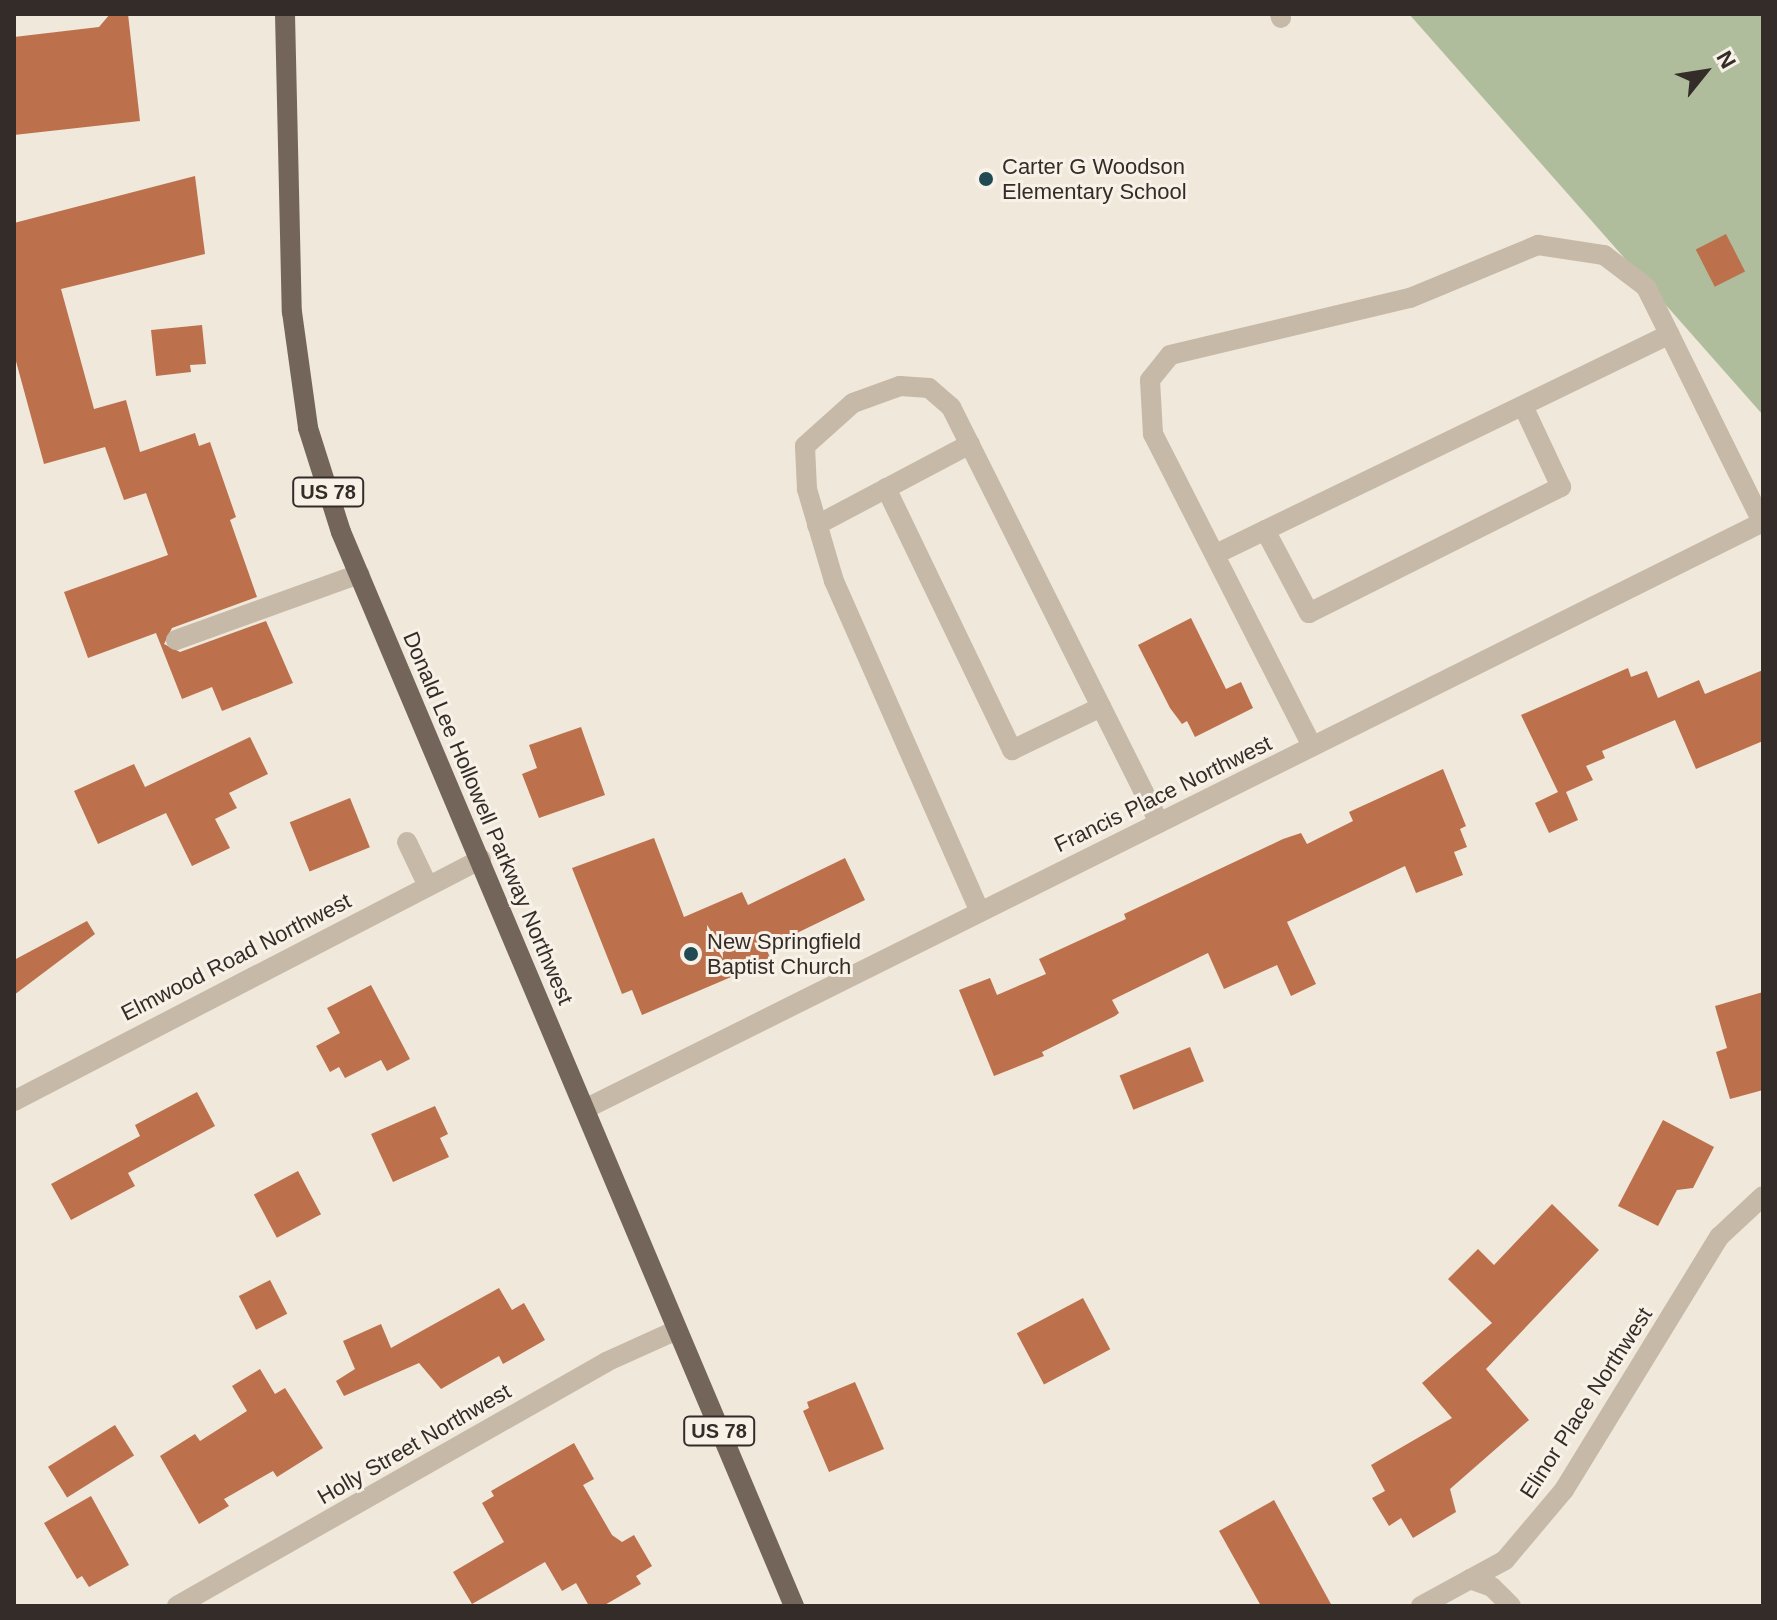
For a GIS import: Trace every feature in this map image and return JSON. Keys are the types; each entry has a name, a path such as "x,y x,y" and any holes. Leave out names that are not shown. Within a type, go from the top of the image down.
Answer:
{"main road":[{"name":"Donald Lee Hollowell Parkway Northwest","path":"285,14 292,312 308,428 359,574 794,1606"}],"street":[{"path":"1312,746 1153,434 1150,380 1170,355 1410,298 1538,245 1604,255 1646,287 1762,522"},
{"path":"1216,554 1670,334"},
{"path":"980,912 834,581 807,489 805,446 853,403 900,386 929,388 951,407 1159,823"},
{"path":"1265,530 1309,613 1561,487 1523,406"},
{"path":"817,525 970,444"},
{"path":"886,488 1012,750 1101,707"},
{"name":"Francis Place Northwest","path":"585,1109 1762,522"},
{"path":"176,640 320,584 359,574"},
{"path":"407,842 428,886"},
{"name":"Elmwood Road Northwest","path":"14,1101 481,859"},
{"name":"Elinor Place Northwest","path":"1421,1606 1505,1560 1564,1490 1719,1237 1763,1196"},
{"name":"Holly Street Northwest","path":"177,1606 606,1362 677,1330"},
{"path":"1470,1579 1492,1587 1511,1606"}],"green space":[{"path":"1409,14 1763,14 1763,415"}],"building":[{"path":"110,14 128,14 140,121 14,135 14,37 99,27"},
{"path":"195,176 205,254 61,289 94,409 126,400 140,452 195,433 199,446 210,442 236,517 230,520 257,597 172,628 164,644 180,652 266,621 293,683 222,711 212,687 182,699 156,633 88,658 64,592 168,555 146,493 124,500 105,447 44,464 14,354 14,223"},
{"path":"1726,234 1745,271 1715,287 1696,249"},
{"path":"202,325 206,364 190,365 191,372 156,376 151,330"},
{"path":"1191,618 1226,689 1241,682 1253,708 1195,737 1187,721 1182,724 1170,708 1138,645"},
{"path":"1628,668 1631,677 1647,671 1658,698 1699,680 1705,694 1763,670 1763,741 1696,769 1675,720 1602,751 1605,758 1586,766 1593,780 1566,792 1578,820 1549,833 1535,803 1558,792 1521,715"},
{"path":"581,727 605,795 539,818 522,774 537,768 529,745"},
{"path":"250,737 268,774 229,793 237,808 215,819 230,848 192,866 166,813 98,844 74,791 134,764 145,787"},
{"path":"1443,769 1466,826 1460,829 1467,847 1454,852 1463,875 1416,893 1405,866 1287,922 1316,984 1291,996 1277,965 1224,989 1208,953 1112,1000 1119,1013 1115,1016 1042,1052 1044,1056 994,1076 959,990 990,978 997,995 1046,974 1039,959 1126,919 1124,914 1283,839 1301,833 1307,844 1353,821 1349,812"},
{"path":"350,798 370,847 310,871 290,822"},
{"path":"654,838 684,917 742,892 748,905 845,858 865,900 766,948 771,960 642,1015 632,990 622,994 572,868"},
{"path":"87,921 95,934 14,995 14,960"},
{"path":"371,985 410,1059 387,1071 381,1060 345,1078 339,1067 330,1072 316,1046 340,1033 327,1008"},
{"path":"1763,992 1763,1090 1730,1099 1716,1052 1727,1048 1715,1006"},
{"path":"1190,1047 1204,1081 1133,1110 1120,1075"},
{"path":"197,1092 215,1126 128,1173 135,1186 71,1220 51,1184 140,1136 135,1125"},
{"path":"435,1106 448,1134 440,1138 449,1157 393,1182 371,1134"},
{"path":"1663,1120 1714,1147 1693,1188 1677,1190 1658,1226 1618,1206"},
{"path":"298,1171 321,1214 277,1238 254,1194"},
{"path":"1552,1204 1599,1250 1486,1369 1529,1420 1450,1489 1456,1512 1413,1538 1401,1518 1389,1526 1372,1498 1385,1491 1371,1465 1452,1418 1422,1383 1492,1323 1448,1279 1478,1249 1494,1265"},
{"path":"270,1280 287,1314 256,1330 239,1296"},
{"path":"499,1288 512,1310 524,1303 545,1340 503,1364 499,1356 441,1389 419,1363 344,1396 336,1381 355,1369 343,1341 381,1324 391,1348"},
{"path":"1083,1298 1110,1349 1044,1384 1017,1333"},
{"path":"260,1369 275,1394 285,1388 323,1448 277,1477 273,1471 224,1499 229,1506 199,1524 160,1456 195,1434 200,1441 247,1411 232,1386"},
{"path":"855,1382 884,1449 829,1472 803,1411 809,1408 807,1402"},
{"path":"115,1425 134,1456 67,1497 48,1467"},
{"path":"574,1443 594,1479 583,1485 612,1535 622,1542 634,1535 652,1566 636,1576 641,1584 603,1606 589,1606 576,1583 562,1591 545,1562 472,1604 453,1572 504,1542 482,1503 494,1496 491,1491"},
{"path":"91,1496 129,1565 89,1587 82,1576 77,1579 44,1523"},
{"path":"1274,1500 1332,1606 1261,1606 1219,1531"}],"place":[{"name":"Carter G Woodson Elementary School","path":"986,179"},
{"name":"New Springfield Baptist Church","path":"691,954"}]}
